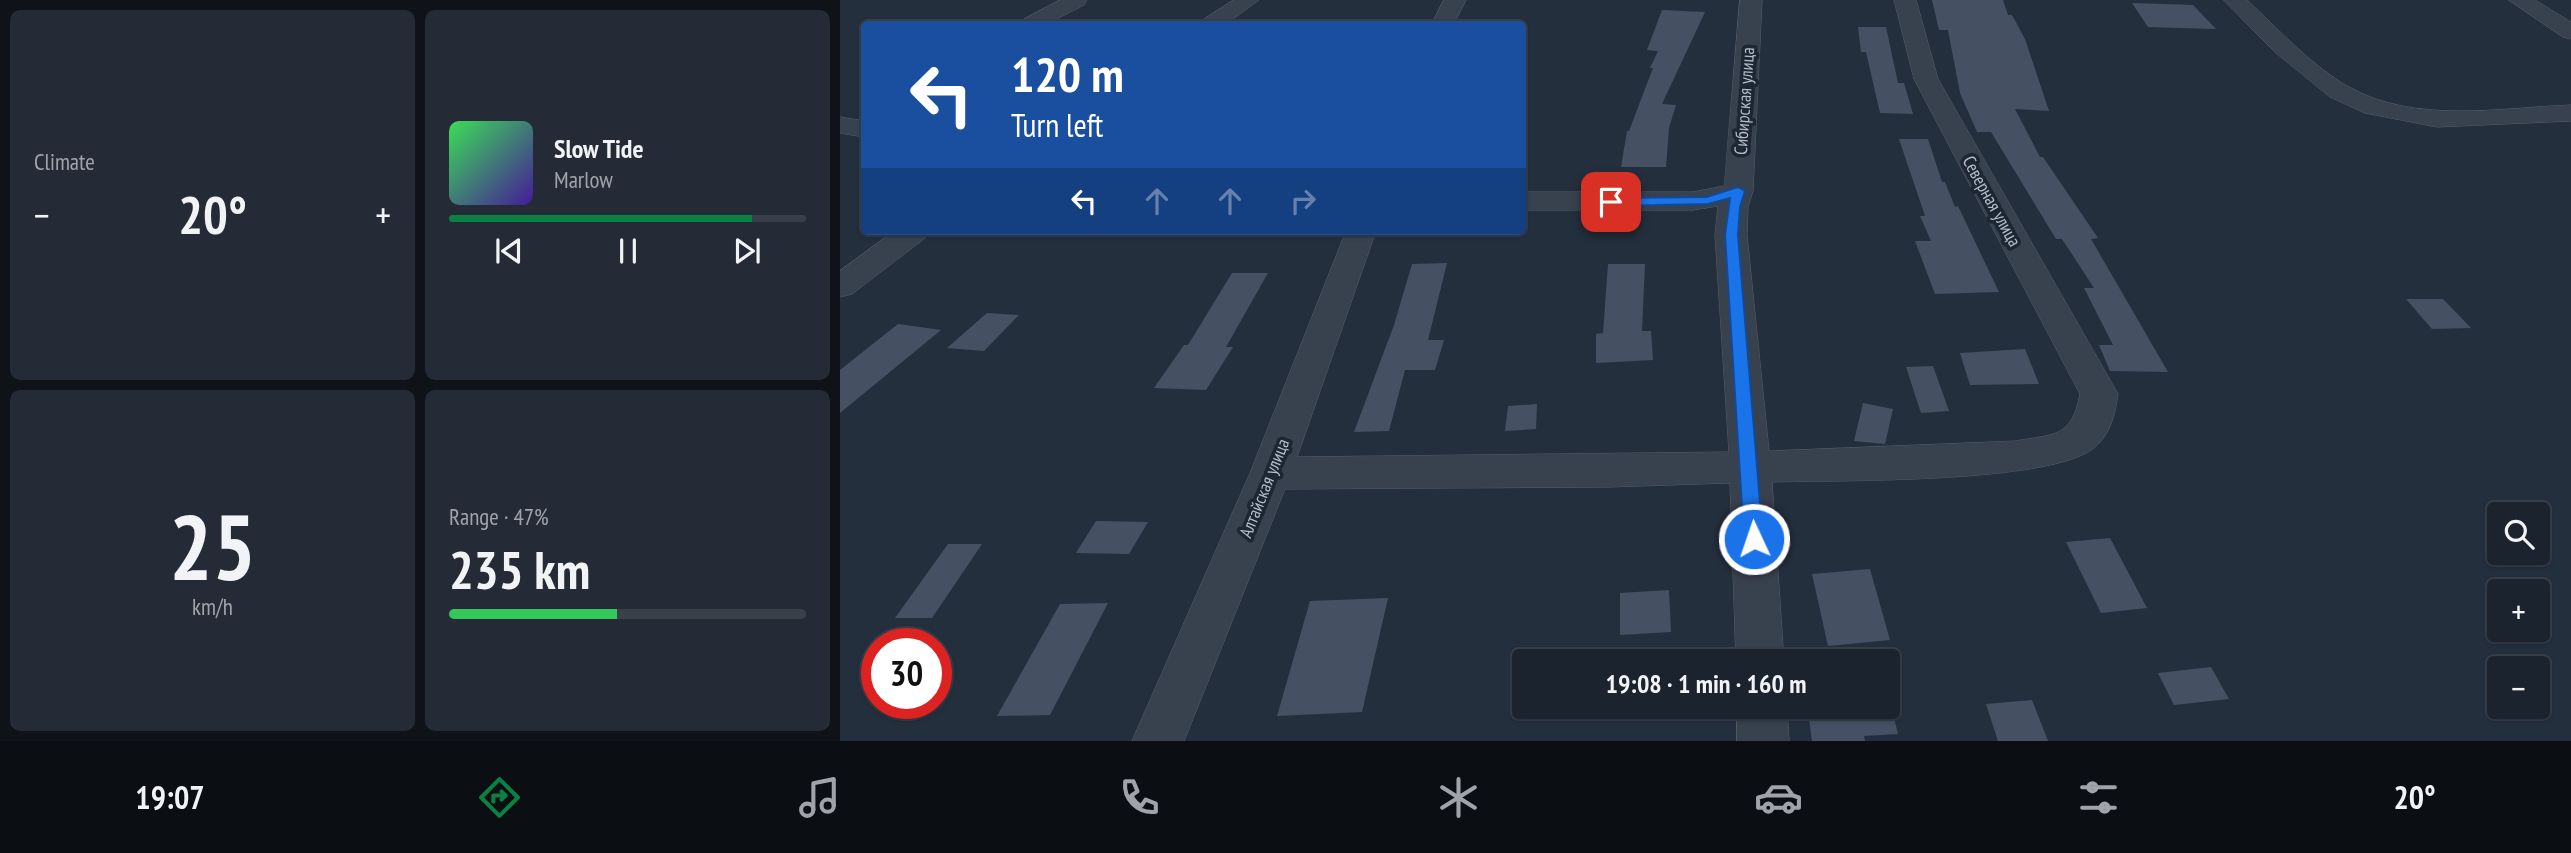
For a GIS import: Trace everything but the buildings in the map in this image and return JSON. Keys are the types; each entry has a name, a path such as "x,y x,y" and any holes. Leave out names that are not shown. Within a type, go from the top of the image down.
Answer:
{"street":[{"path":"1038,21 1076,0"},
{"path":"1216,21 1248,0"},
{"path":"1444,21 1455,0"},
{"name":"Сибирская улица","path":"1751,0 1738,191 1733,207 1731,235 1750,465 1759,649"},
{"name":"Северная улица","path":"1750,465 1942,461 2016,456 2066,447 2091,427 2098,412 2099,394 1926,79 1905,0"},
{"path":"2235,0 2284,48 2339,92 2360,103 2392,112 2437,119 2571,113"},
{"path":"2520,0 2571,32"},
{"path":"840,125 861,129"},
{"path":"1526,201 1708,201 1738,191"},
{"path":"847,277 908,235"},
{"name":"Алтайская улица","path":"1158,741 1272,473 1360,235"},
{"path":"1272,473 1608,471 1750,465"},
{"path":"1762,719 1763,741"}],"route":[{"path":"1611,202 1708,201 1738,191 1733,207 1731,235 1754,539"}]}
